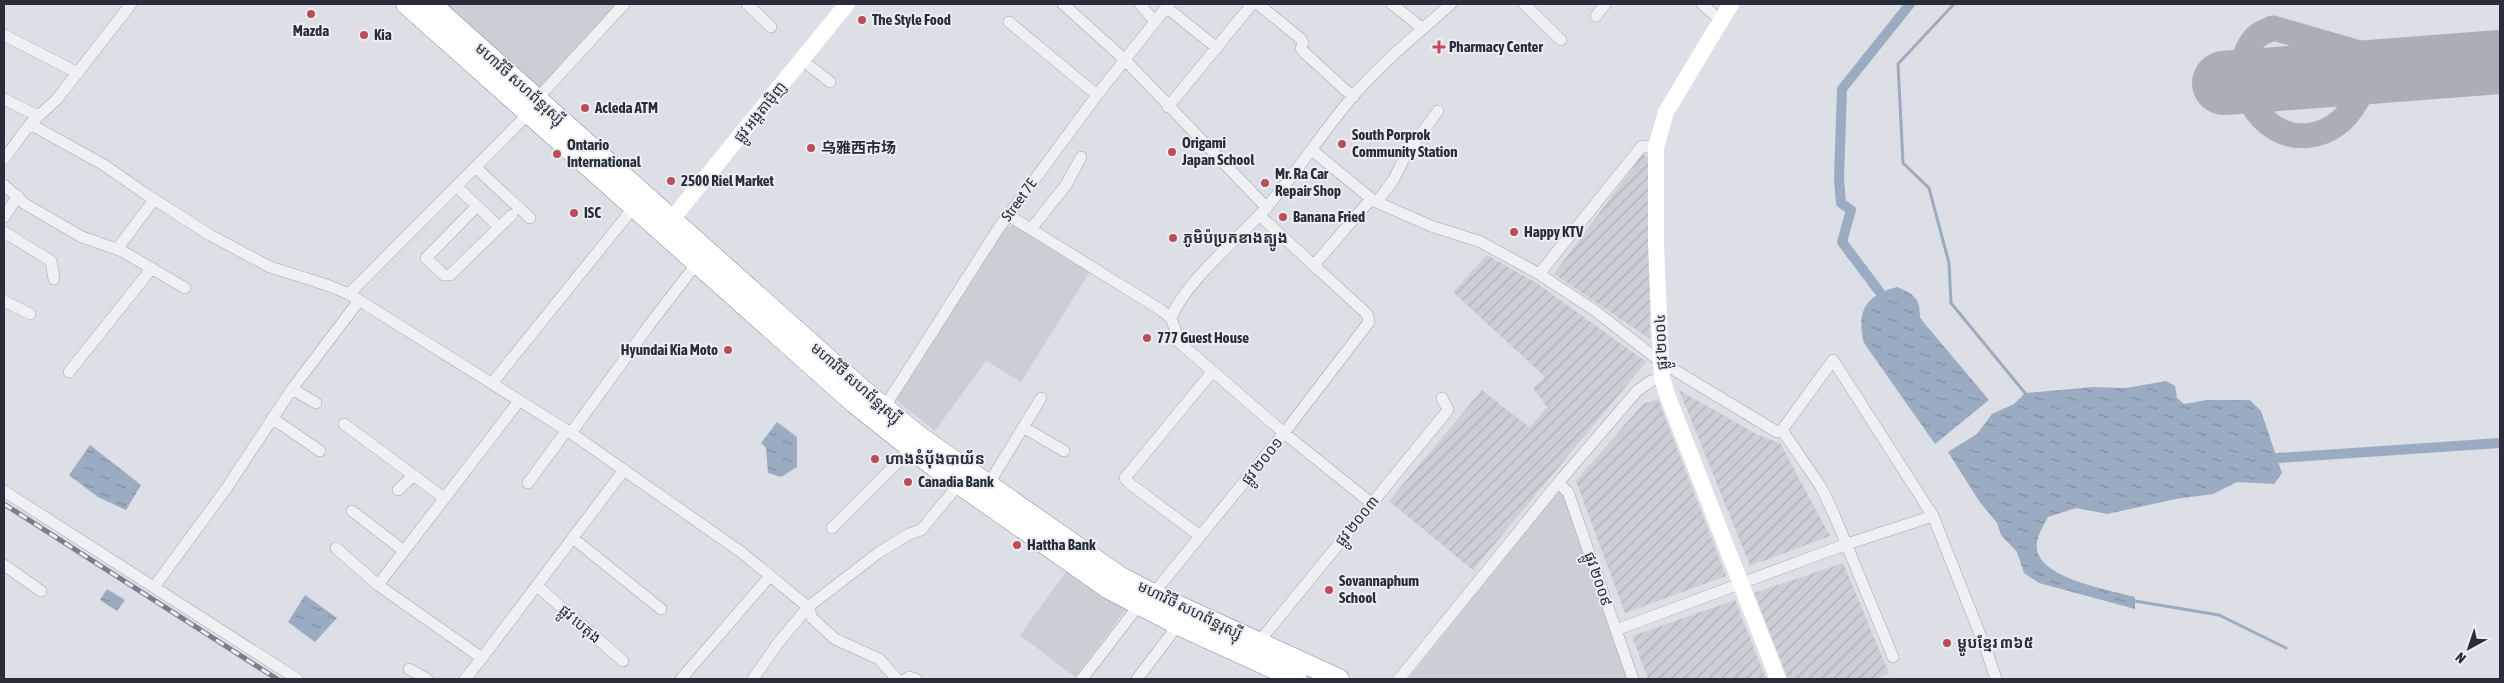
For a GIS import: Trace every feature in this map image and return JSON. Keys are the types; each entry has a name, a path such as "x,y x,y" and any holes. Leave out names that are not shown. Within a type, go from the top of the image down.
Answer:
{"highway":[{"name":"មហាវិថី សហព័ន្ធរុស្ស៊ី","path":"406,4 672,219 854,403 910,450 937,459 988,485 1119,576 1178,625 1290,678"},
{"name":"មហាវិថី សហព័ន្ធរុស្ស៊ី","path":"431,4 634,207 697,264 757,306 884,408 937,459 959,484 1110,589 1146,600 1258,643 1339,679"}],"main road":[{"name":"ផ្លូវ អង្តតាម៉ិញ","path":"672,219 847,4"},
{"name":"ផ្លូវ ២០០៤","path":"1731,4 1666,112 1656,147 1656,244 1662,370 1741,585 1778,679"}],"street":[{"path":"4,159 34,120 57,100 131,4"},
{"path":"154,587 226,489 353,298 533,106 624,4"},
{"path":"747,4 771,27"},
{"path":"1063,4 1125,60 1263,212 1314,265 1394,179 1405,156 1438,111"},
{"path":"1140,4 1156,22"},
{"path":"1168,107 1252,4"},
{"path":"1258,4 1301,39 1303,43 1301,48 1305,53 1353,97"},
{"path":"1392,4 1422,28"},
{"path":"1171,318 1175,308 1204,272 1263,212 1313,151 1353,97 1382,65 1451,4"},
{"path":"1524,4 1561,40"},
{"path":"1596,16 1606,4"},
{"path":"1702,4 1721,21"},
{"path":"1168,6 1217,48"},
{"name":"Street 7E","path":"884,408 1008,215 1097,95 1168,6"},
{"path":"1009,22 1097,95"},
{"path":"4,35 78,73"},
{"path":"802,60 830,82"},
{"path":"4,99 154,200 210,235 270,268 327,285 353,298 569,432 741,552 808,607 812,618 835,639 879,659 897,679"},
{"path":"1539,274 1642,146 1656,147"},
{"path":"1313,151 1374,200 1431,226 1481,242 1539,274 1594,310 1662,370 1777,432 1782,430 1833,360 1933,516 1996,679"},
{"path":"1031,229 1066,185 1081,157"},
{"path":"475,167 530,218"},
{"path":"4,185 25,204 82,236 117,249 185,288"},
{"path":"456,186 499,227"},
{"path":"4,217 18,196"},
{"path":"117,249 154,200"},
{"path":"477,206 428,254 428,261 447,276 512,215"},
{"path":"492,383 634,207"},
{"path":"1008,215 1161,310 1171,318 1180,343 1284,433 1372,503"},
{"path":"4,232 51,261 54,279"},
{"path":"528,483 697,264"},
{"name":"ផ្លូវ ២០០១","path":"1082,679 1284,433 1368,325 1368,314 1314,265"},
{"path":"69,372 152,268"},
{"path":"4,301 30,314"},
{"path":"1399,679 1558,484 1637,391 1662,370"},
{"path":"1200,536 1128,483 1125,478 1212,372"},
{"path":"292,388 316,403"},
{"path":"988,485 1041,398"},
{"name":"ផ្លូវ ២០០៣","path":"1258,643 1448,410 1442,398"},
{"path":"378,585 519,401"},
{"path":"272,418 320,451"},
{"path":"344,424 444,498"},
{"path":"1023,427 1064,451"},
{"path":"1782,430 1821,487 1847,544 1893,657"},
{"path":"832,528 910,450"},
{"path":"465,679 574,539 624,470"},
{"path":"398,490 413,476"},
{"path":"753,679 778,643 808,607 878,553 909,534 921,530 959,484"},
{"name":"ផ្លូវ ២០០៩","path":"1558,484 1568,492 1633,679"},
{"path":"4,491 297,679"},
{"path":"352,511 404,551"},
{"path":"1616,630 1847,544 1933,516"},
{"path":"574,539 661,609"},
{"path":"336,548 378,585 482,658"},
{"path":"4,564 42,591"},
{"path":"681,679 770,576"},
{"name":"ផ្លូវ បេតុង","path":"537,586 623,661"},
{"path":"1137,679 1178,625"},
{"path":"409,669 426,679"},
{"path":"906,679 909,677 916,679"}],"shaded area":[{"path":"442,4 619,4 540,90"},
{"path":"1643,154 1649,158 1650,339 1554,274"},
{"path":"1017,224 1091,270 1021,382 986,361 935,431 893,398 1006,227"},
{"path":"1487,255 1538,284 1646,362 1473,570 1389,501 1482,390 1530,428 1547,407 1533,388 1545,377 1453,292"},
{"path":"1679,390 1760,436 1780,443 1830,536 1750,566"},
{"path":"1658,399 1726,576 1625,613 1576,481 1643,404"},
{"path":"1559,490 1564,493 1628,679 1408,679"},
{"path":"1843,563 1889,673 1876,679 1788,679 1754,593"},
{"path":"1069,568 1127,608 1075,677 1020,635"},
{"path":"1735,600 1766,679 1648,679 1632,636"}],"water":[{"path":"1897,287 1915,298 1919,306 1920,318 1989,400 1935,444 1864,343 1861,322 1866,306 1871,300 1886,290"},
{"path":"2166,381 2175,386 2177,398 2184,404 2207,400 2250,400 2261,411 2282,473 2274,484 2237,482 2213,494 2176,499 2107,514 2076,508 2048,517 2037,541 2037,550 2042,560 2051,569 2078,582 2135,597 2135,609 2039,583 2024,573 2017,552 2001,535 1997,523 1979,501 1948,452 1977,434 1992,414 2014,404 2025,393 2093,387 2126,388"},
{"path":"777,422 797,437 797,467 781,477 768,473 766,448 761,443"},
{"path":"90,445 141,485 126,510 98,497 69,475"},
{"path":"107,589 125,600 117,611 100,600"},
{"path":"305,595 337,618 315,642 288,622"}],"waterway":[{"path":"1879,291 1842,242 1851,210 1841,203 1839,179 1842,89 1910,4"},
{"path":"1954,4 1898,64 1903,163 1929,188 1949,263 1951,303 2025,393"},
{"path":"2277,458 2500,443"},
{"path":"2135,601 2219,615 2286,648"}],"taxiway":[{"path":"2405,70 2383,77 2367,85 2343,119 2331,128 2311,135 2293,135 2276,129 2262,118 2252,103 2245,87 2243,69 2247,52 2256,37 2273,28 2415,69"}],"runway":[{"path":"2224,83 2500,62"}],"railway":[{"path":"4,504 277,679"}],"place":[{"name":"Mazda","path":"311,14"},
{"name":"The Style Food","path":"862,20"},
{"name":"Kia","path":"364,35"},
{"name":"Pharmacy Center","path":"1439,47"},
{"name":"Acleda ATM","path":"585,108"},
{"name":"South Porprok Community Station","path":"1342,144"},
{"name":"乌雅西市场","path":"811,148"},
{"name":"Origami Japan School","path":"1172,152"},
{"name":"Ontario International","path":"557,154"},
{"name":"2500 Riel Market","path":"671,181"},
{"name":"Mr. Ra Car Repair Shop","path":"1265,183"},
{"name":"ISC","path":"574,213"},
{"name":"Banana Fried","path":"1283,217"},
{"name":"Happy KTV","path":"1514,232"},
{"name":"ភូមិប៉ប្រកខាងត្បូង","path":"1173,238"},
{"name":"777 Guest House","path":"1147,338"},
{"name":"Hyundai Kia Moto","path":"728,350"},
{"name":"ហាងនំបុ័ងបាយ័ន","path":"875,459"},
{"name":"Canadia Bank","path":"908,482"},
{"name":"Hattha Bank","path":"1017,545"},
{"name":"Sovannaphum School","path":"1329,590"},
{"name":"ម្ហូបខ្មែរ ៣៦៥","path":"1947,643"}]}
